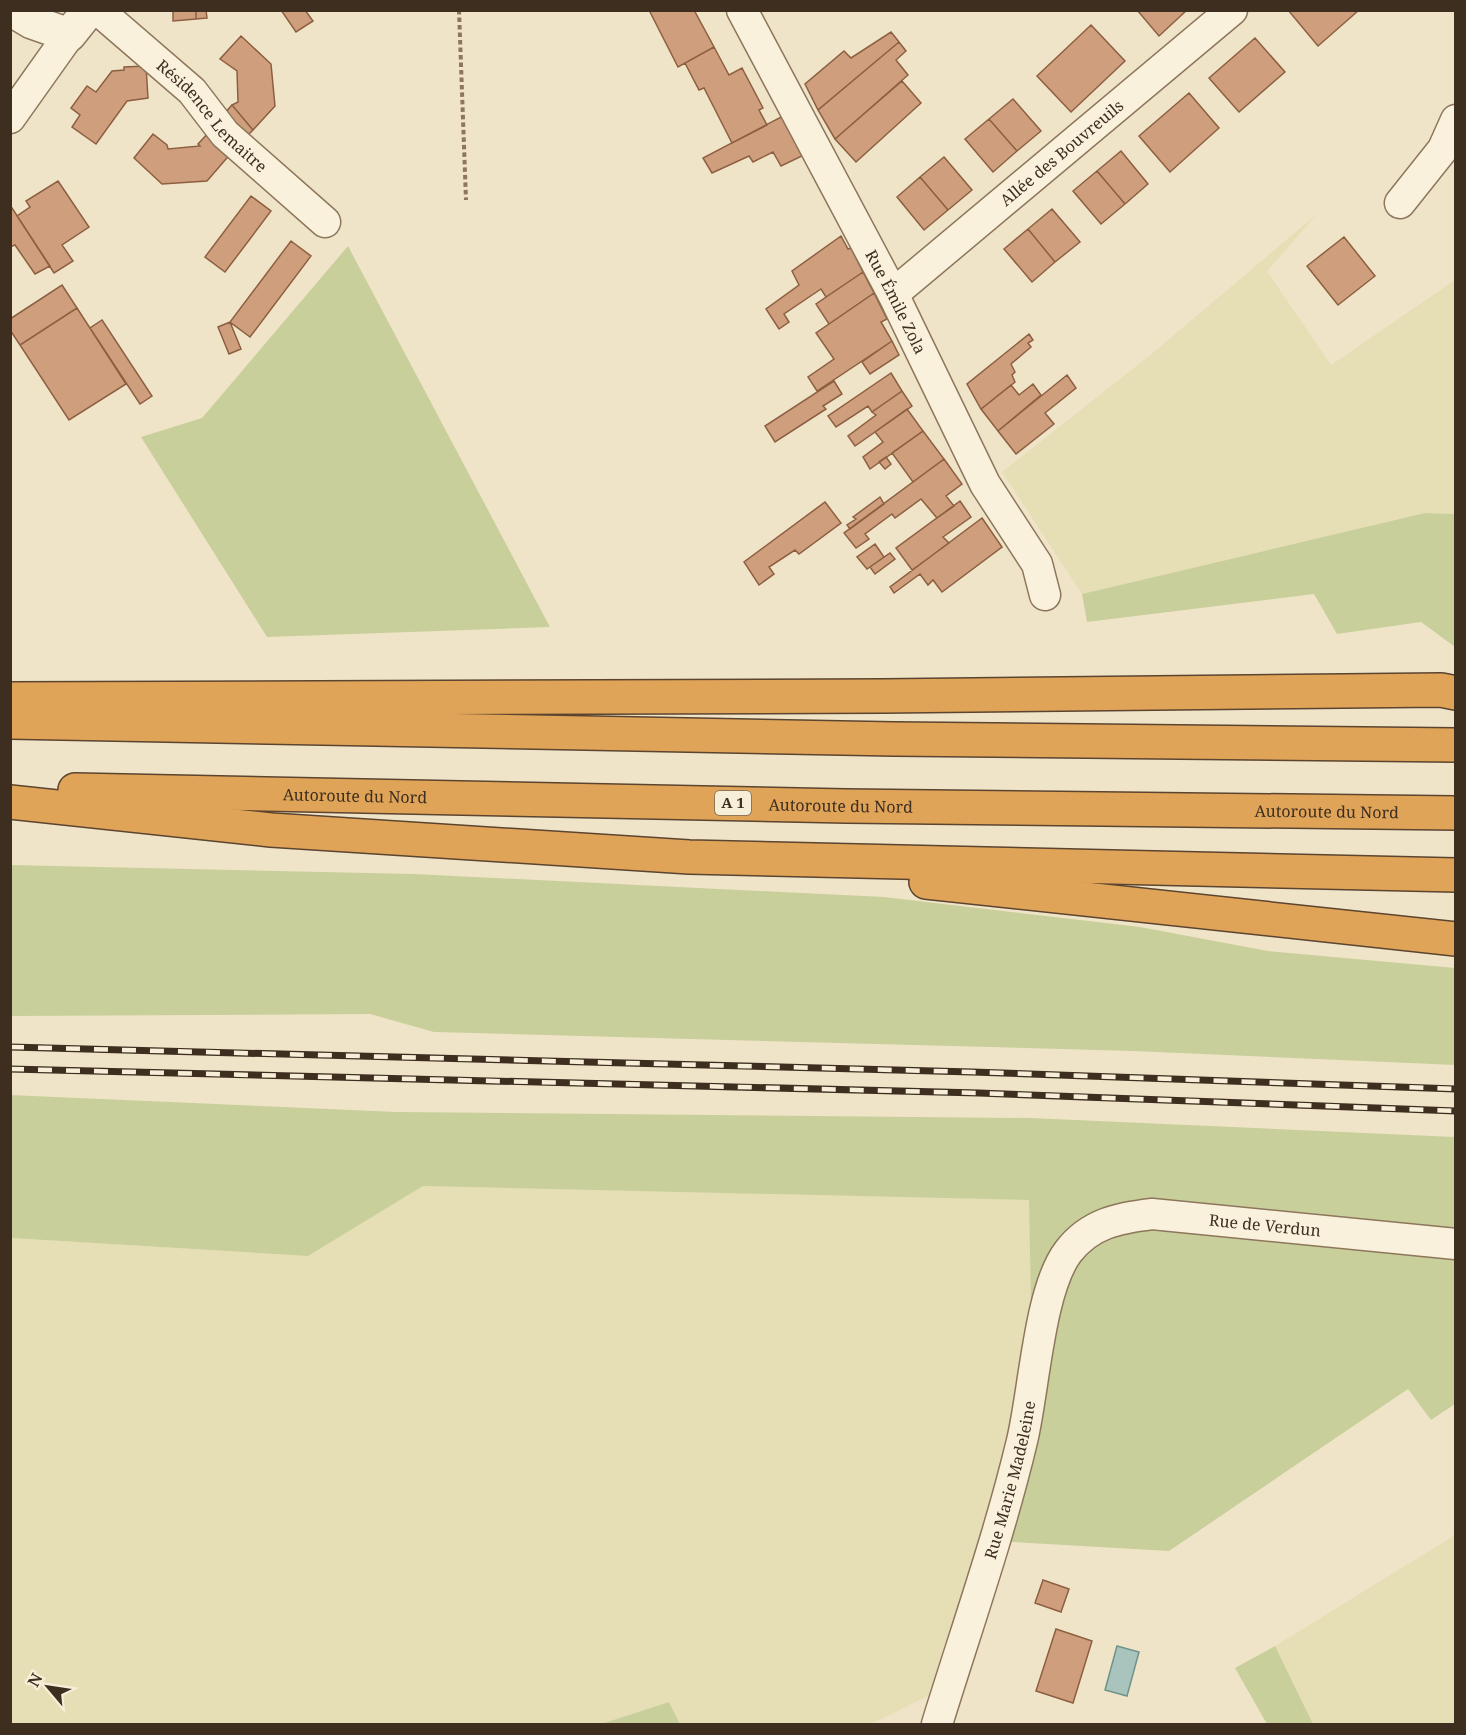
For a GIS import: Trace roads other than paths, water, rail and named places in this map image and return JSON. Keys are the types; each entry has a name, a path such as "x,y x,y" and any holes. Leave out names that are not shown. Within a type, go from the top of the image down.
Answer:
{"highway":[{"path":"10,699 884,696 1451,690"},
{"path":"10,722 882,739 1455,745"},
{"name":"Autoroute du Nord","path":"10,788 834,806 1455,813"},
{"path":"10,802 271,830 689,857 1455,939"},
{"path":"689,857 1455,874"}],"street":[{"path":"12,10 32,22 79,23"},
{"name":"Résidence Lemaitre","path":"98,10 192,91 225,134 325,222"},
{"name":"Rue Émile Zola","path":"742,10 893,294 985,484 1037,564 1045,596"},
{"name":"Allée des Bouvreuils","path":"893,294 1232,10"},
{"path":"10,118 79,23"},
{"path":"1400,203 1443,149 1455,120"},
{"name":"Rue de Verdun","path":"1081,1238 1115,1218 1152,1214 1455,1244"},
{"name":"Rue Marie Madeleine","path":"937,1725 1005,1508 1023,1439 1044,1319 1058,1271 1067,1253 1081,1238"}],"water":[{"path":"1117,1646 1139,1652 1127,1696 1105,1690"}],"railway":[{"path":"10,1047 972,1072 1456,1089"},
{"path":"10,1069 979,1093 1456,1111"}]}
